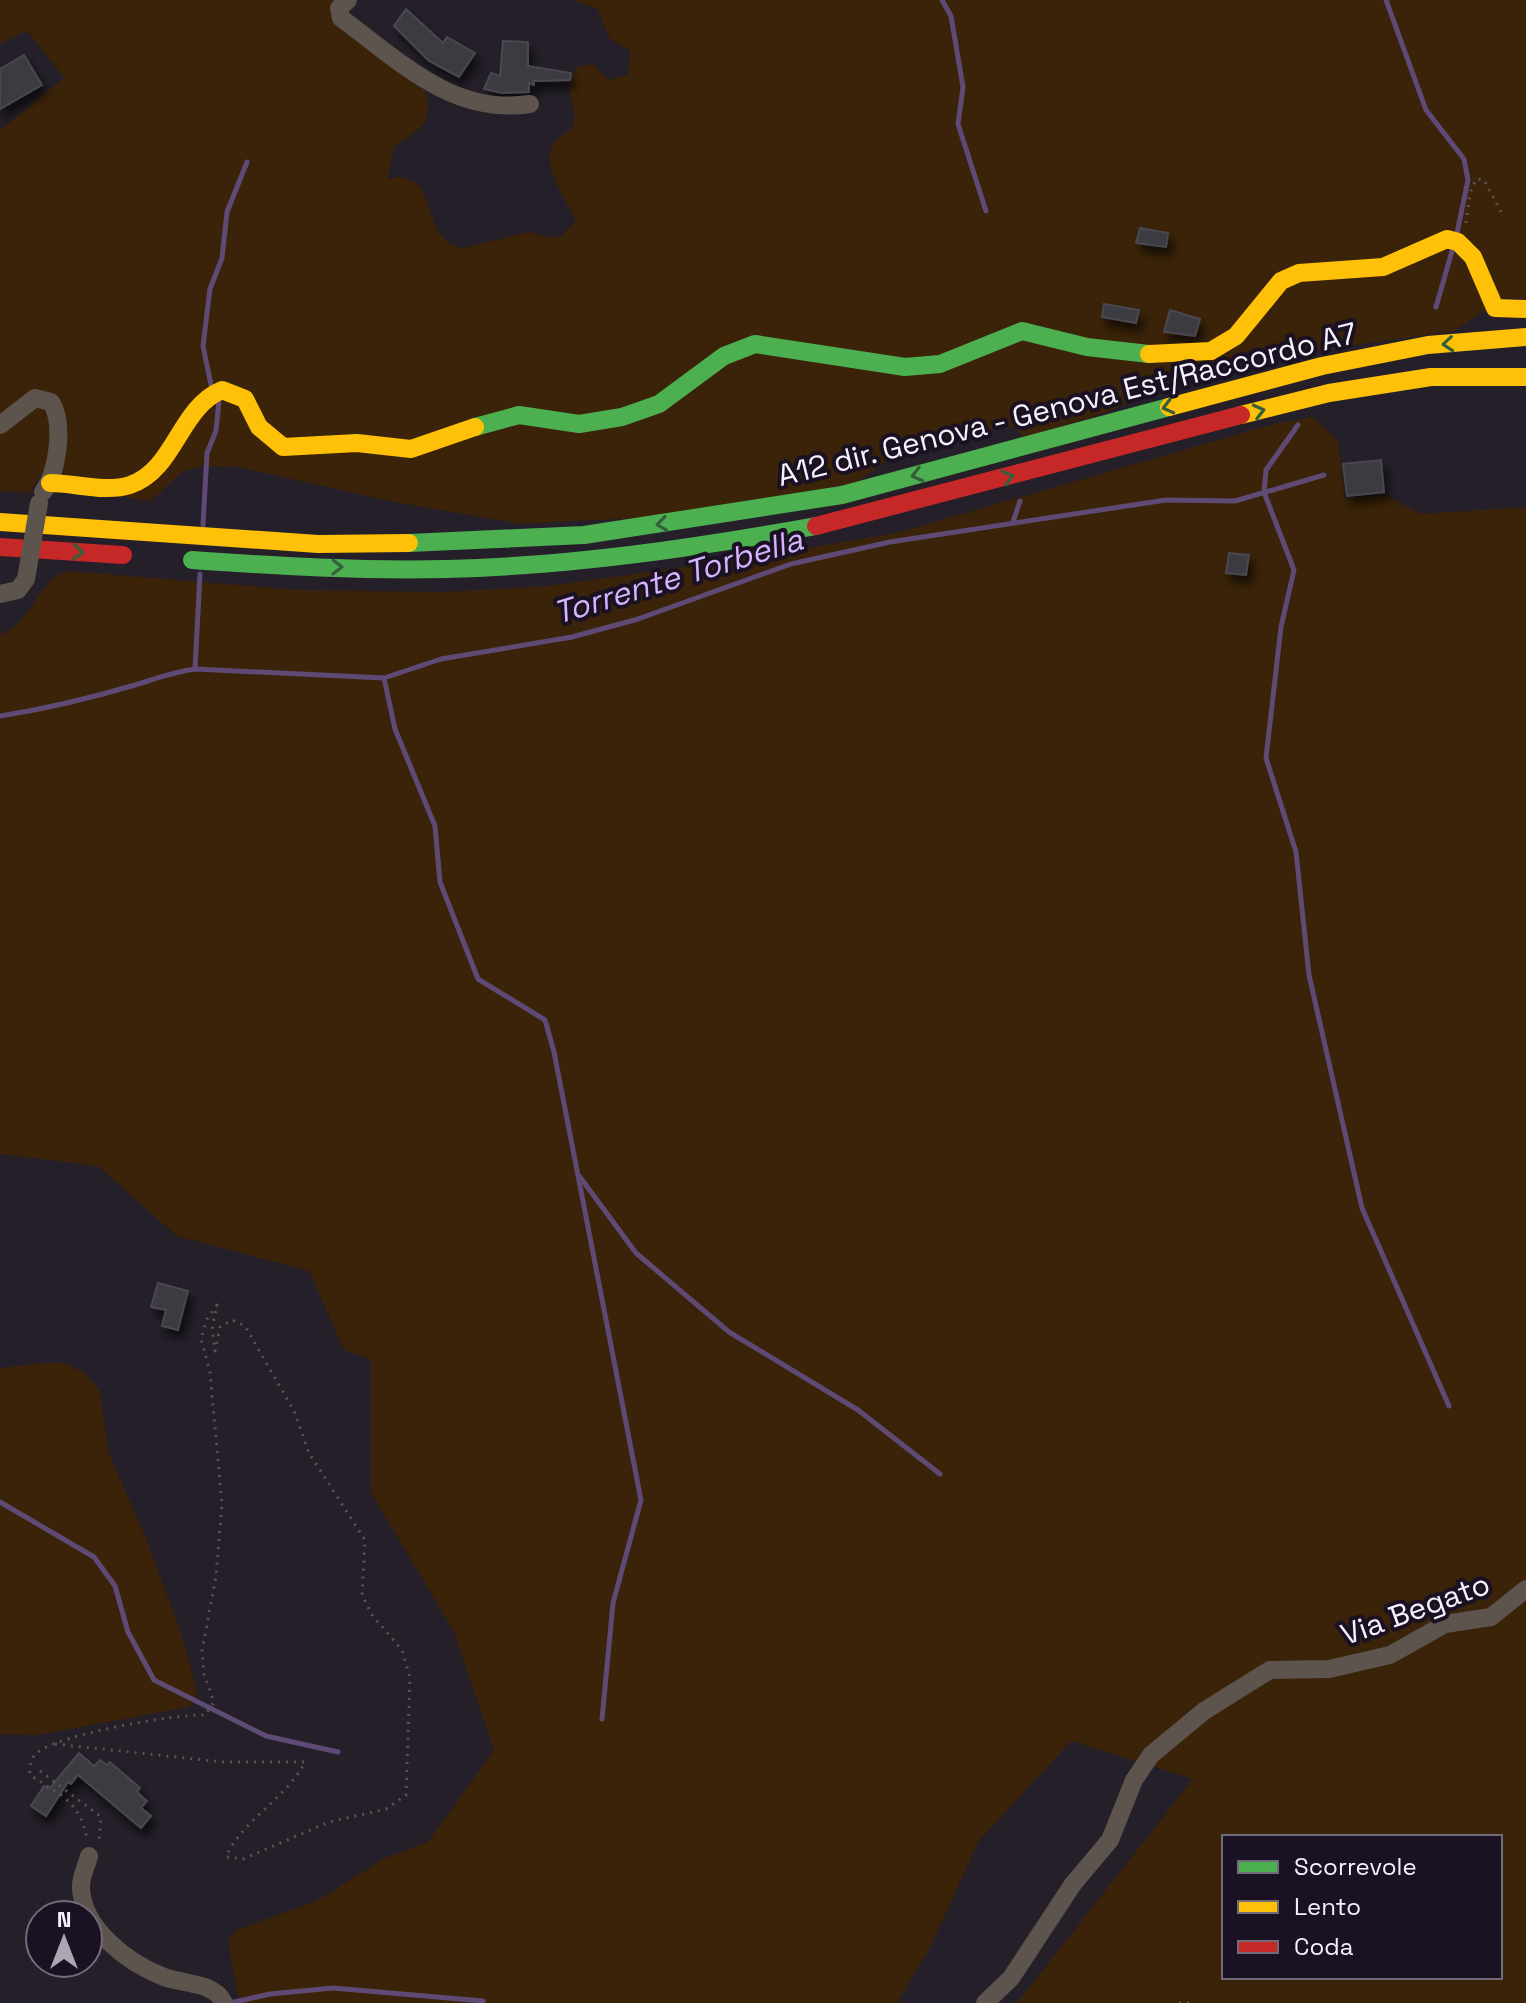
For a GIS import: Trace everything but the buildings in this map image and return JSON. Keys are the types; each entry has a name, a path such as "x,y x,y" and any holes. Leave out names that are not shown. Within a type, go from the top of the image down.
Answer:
{"main road":[{"path":"50,483 121,487 136,483 172,446 205,396 222,390 245,399 259,427 272,441 283,447 357,443 411,449 505,417 519,415 579,424 632,414 680,391 724,356 755,344 905,367 940,364 1022,331 1087,347 1152,354 1211,351 1236,336 1281,281 1299,273 1383,267 1447,239 1467,247 1491,304 1501,309 1526,309"},
{"name":"A12 dir. Genova - Genova Est/Raccordo A7","path":"0,522 318,544 471,543 584,535 842,495 1322,366 1428,345 1526,337"},
{"path":"176,559 298,567 448,569 592,560 727,542 845,521 1151,437 1329,393 1431,377 1526,377"},
{"path":"0,547 145,557"}],"street":[{"path":"348,0 339,8 341,18 432,85 486,104 513,107 530,104"},
{"path":"0,425 35,398 51,402 58,426 50,483 39,503 26,579 18,590 0,594"},
{"name":"Via Begato","path":"991,1998 1011,1978 1073,1884 1110,1840 1134,1780 1151,1755 1204,1711 1270,1670 1329,1669 1390,1655 1445,1624 1491,1617 1526,1589"},
{"path":"89,1856 81,1884 85,1911 101,1933 137,1962 164,1977 212,1990 224,2003"}],"path":[{"path":"1467,247 1467,211 1476,179 1484,180 1501,212"},
{"path":"55,1744 237,1763 305,1762 296,1779 247,1827 226,1857 243,1859 329,1822 386,1809 406,1795 410,1677 402,1650 372,1615 362,1595 365,1540 309,1453 294,1411 245,1326 232,1320 220,1327 215,1351 212,1329 217,1305 207,1319 201,1339 210,1372 222,1504 219,1552 202,1651 204,1674 214,1702 205,1715 158,1717 55,1744 36,1753 29,1767 30,1775 76,1805 84,1820 89,1856"},
{"path":"40,1771 101,1817 102,1836 89,1856"},
{"path":"1179,2003 1189,2003"}],"shaded area":[{"path":"0,0 338,0 330,7 337,21 425,91 428,102 426,119 417,131 393,147 388,179 400,177 416,182 438,231 444,239 463,248 529,232 551,238 562,235 576,220 556,183 550,162 553,144 571,129 574,122 569,89 572,76 577,67 593,64 608,80 628,74 630,51 610,39 597,8 572,0 1526,0 1526,299 1504,298 1454,331 1292,354 1248,351 1107,412 1024,438 1014,427 980,431 893,456 856,483 670,516 521,524 389,501 238,467 202,466 182,472 151,501 124,496 71,476 44,470 29,493 0,491 0,130 64,78 27,30 0,44"},
{"path":"1313,417 1338,441 1345,499 1382,494 1421,514 1526,507 1526,2003 1017,2003 1193,1779 1071,1741 978,1842 930,1948 897,2003 239,2003 228,1940 236,1930 315,1902 383,1859 428,1842 494,1750 453,1630 371,1493 371,1359 344,1350 309,1271 177,1236 98,1166 0,1154 0,635 20,621 49,583 68,571 297,590 442,592 549,586 896,533 1274,424"},
{"path":"64,1363 84,1373 99,1389 109,1454 146,1538 180,1630 198,1693 189,1707 38,1735 0,1734 0,1368"}],"waterway":[{"path":"942,0 951,16 963,87 958,124 986,211"},
{"path":"1386,0 1426,110 1464,159 1468,180 1457,233"},
{"path":"211,385 203,346 210,289 222,258 227,212 247,162"},
{"path":"1436,307 1452,251"},
{"path":"203,525 207,453 216,431 219,401"},
{"path":"1298,425 1266,470 1264,492 1294,570 1281,627 1266,758 1296,852 1309,975 1362,1208 1449,1406"},
{"name":"Torrente Torbella","path":"0,716 85,699 195,669 384,678 441,659 572,637 638,619 791,564 890,542 1166,500 1235,501 1324,475"},
{"path":"1013,522 1020,501"},
{"path":"195,669 200,574"},
{"path":"384,678 395,729 435,826 440,882 478,979 545,1020 554,1052 641,1500 613,1603 602,1719"},
{"path":"580,1177 636,1253 729,1332 858,1410 940,1474"},
{"path":"0,1502 94,1557 115,1586 128,1632 154,1680 266,1736 338,1752"},
{"path":"230,2003 270,1994 333,1988 483,2001"}],"traffic: fast":[{"path":"475,427 519,415 579,424 622,417 659,404 724,356 755,344 905,367 940,364 1022,331 1087,347 1149,354"},
{"path":"409,543 584,535 842,495 1169,407"},
{"path":"192,560 351,569 493,567 632,555 816,526"}],"traffic: slow":[{"path":"1149,354 1211,351 1236,336 1281,281 1299,273 1383,267 1447,239 1458,242 1473,257 1495,308 1526,309"},
{"path":"1169,407 1322,366 1428,345 1526,337"},
{"path":"1241,415 1329,393 1431,377 1526,377"},
{"path":"50,483 110,488 130,485 145,477 168,453 196,410 222,390 245,399 259,427 283,447 357,443 411,449 475,427"},
{"path":"0,522 318,544 409,543"}],"traffic: jam":[{"path":"816,526 1241,415"},
{"path":"0,547 123,555"}]}
